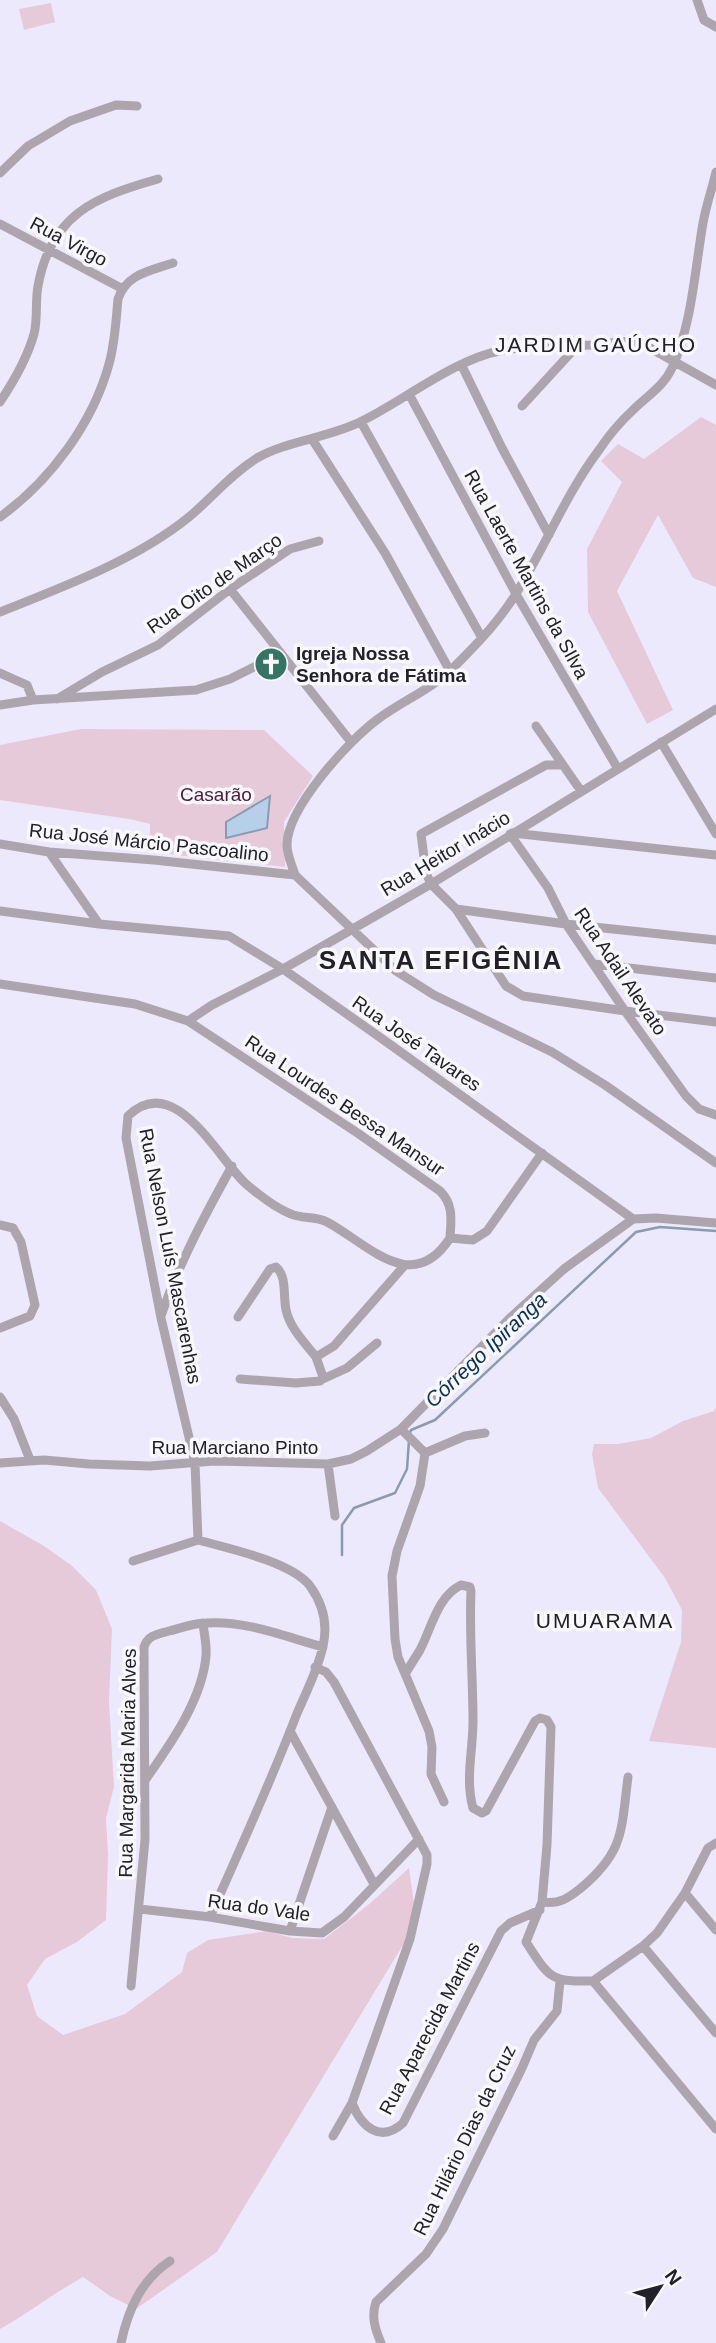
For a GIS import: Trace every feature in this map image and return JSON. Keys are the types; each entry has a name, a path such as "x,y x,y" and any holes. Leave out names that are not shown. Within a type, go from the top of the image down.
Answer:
{"street":[{"path":"697,0 704,20 716,27"},
{"path":"0,173 28,146 70,121 116,105 137,106"},
{"path":"716,172 704,221 694,284 675,361 659,387 617,425 598,451 562,509 516,594 482,638 450,671 424,691 378,718 351,742 303,801 289,830 288,855 295,875 354,928 396,971 424,989 552,1052 605,1085 716,1163"},
{"path":"0,402 21,368 34,333 38,286 48,250 65,226 90,204 115,191 158,179"},
{"path":"704,221 716,225"},
{"name":"Rua Virgo","path":"0,224 121,288"},
{"path":"0,517 35,487 61,456 83,423 109,364 117,299 121,288 136,275 173,263"},
{"path":"0,612 127,558 189,517 234,473 261,456 361,422 462,366 496,352 526,347 632,340 716,385"},
{"path":"522,406 578,345"},
{"path":"462,366 549,535"},
{"name":"Rua Laerte Martins da SIlva","path":"409,394 516,594 618,769"},
{"path":"361,422 482,638"},
{"path":"312,439 385,552 450,671"},
{"name":"Rua Oito de Março","path":"57,699 102,672 158,645 230,590 290,549 319,541"},
{"path":"230,590 351,742"},
{"path":"0,705 33,700 196,690 230,679 280,654"},
{"path":"0,673 27,685 33,700"},
{"name":"Rua Heitor Inácio","path":"188,1021 212,1005 283,969 431,884 661,742 715,713"},
{"path":"536,726 581,791"},
{"path":"661,742 716,834"},
{"path":"563,765 546,765 421,834 426,873 431,884 456,909 506,986 523,996 716,1022"},
{"path":"511,833 716,855"},
{"name":"Rua Adail Alevato","path":"511,833 548,888 566,924 686,1096 699,1109 716,1115"},
{"name":"Rua José Márcio Pascoalino","path":"0,844 49,852 295,875"},
{"path":"49,852 99,924"},
{"path":"456,909 716,940"},
{"name":"Rua José Tavares","path":"0,911 99,924 229,936 283,969 633,1219"},
{"path":"594,964 716,978"},
{"name":"Rua Lourdes Bessa Mansur","path":"0,984 135,1004 188,1021 440,1191 449,1203 452,1214 450,1238"},
{"name":"Rua Nelson Luís Mascarenhas","path":"198,1540 195,1462 160,1318 126,1138 128,1116 146,1105 166,1105 188,1116 244,1182 280,1208 292,1215 326,1220 386,1260 404,1266"},
{"path":"316,1357 334,1346 404,1266 422,1263 450,1238 473,1240 487,1231 542,1153"},
{"path":"160,1318 192,1237 232,1166"},
{"path":"633,1219 656,1218 716,1223"},
{"name":"Rua Marciano Pinto","path":"0,1463 30,1460 150,1466 214,1461 328,1464 351,1459 403,1430 511,1317 564,1269 633,1219"},
{"path":"0,1226 13,1228 22,1242 35,1306 30,1316 0,1328"},
{"path":"238,1317 270,1269 276,1267 282,1274 289,1322 316,1357 323,1378"},
{"path":"240,1379 313,1383 347,1368 377,1343"},
{"path":"0,1397 14,1419 30,1460"},
{"path":"403,1430 425,1453"},
{"path":"425,1453 465,1436 485,1433"},
{"path":"425,1453 420,1486 397,1551 392,1576 395,1639 398,1657 429,1731 432,1747 431,1774 444,1802"},
{"path":"328,1464 335,1516"},
{"path":"133,1561 198,1540 274,1563 301,1577 314,1593 323,1611 323,1647 210,1917"},
{"path":"405,1674 421,1648 436,1611 450,1592 461,1585 470,1587 473,1724 468,1771 471,1802 476,1811 482,1813 491,1805 535,1721 540,1718 547,1720 551,1727 547,1845 541,1906 526,1936 526,1942 548,1972 560,1981 593,1981 643,1946 667,1922 712,1846"},
{"path":"146,1779 200,1687 206,1655 203,1623"},
{"name":"Rua Margarida Maria Alves","path":"131,1986 145,1840 146,1641 154,1634 203,1623 239,1625 323,1647"},
{"name":"Rua Aparecida Martins","path":"315,1667 326,1672 334,1682 427,1855 410,1939 352,2103 333,2136"},
{"path":"290,1731 374,1884"},
{"path":"541,1906 566,1899 594,1877 610,1860 622,1828 628,1777"},
{"path":"290,1931 332,1807"},
{"name":"Rua do Vale","path":"140,1909 320,1933 327,1931 344,1917 419,1839"},
{"path":"685,1893 716,1930"},
{"name":"Rua Aparecida Martins","path":"352,2103 358,2118 365,2126 374,2130 388,2132 396,2130 403,2123 501,1931 541,1906"},
{"path":"643,1946 716,2033"},
{"name":"Rua Hilário Dias da Cruz","path":"381,2343 373,2311 376,2302 426,2254 443,2229 531,2045 557,2011 560,1981"},
{"path":"593,1981 716,2129"},
{"path":"121,2343 133,2304 141,2290 152,2275 170,2261"}],"green space":[{"path":"51,3 55,22 24,30 19,9"},
{"path":"701,417 716,425 716,587 693,578 658,515 617,591 673,710 647,724 588,612 587,549 622,482 601,461 618,444 644,459"},
{"name":"Casarão","path":"81,729 264,730 313,776 284,822 285,867 149,852 150,824 0,800 0,745"},
{"path":"716,1408 716,1748 649,1741 681,1642 682,1610 665,1578 598,1488 592,1454 594,1444 618,1444 651,1438"},
{"path":"0,1521 71,1565 96,1590 112,1629 109,1702 114,1787 106,1818 106,1920 77,1942 45,1959 27,1985 37,2016 63,2035 125,2014 182,1972 187,1953 208,1940 267,1931 292,1938 324,1939 367,1906 409,1868 414,1903 406,1940 217,2252 136,2309 110,2296 83,2277 0,2329"}],"water":[{"path":"270,796 267,828 226,838 226,822"}],"waterway":[{"name":"Córrego Ipiranga","path":"410,1433 411,1430 435,1420 636,1232 660,1227 716,1231"},
{"name":"Córrego Ipiranga","path":"342,1555 342,1525 354,1508 395,1493 407,1469 409,1440"}],"place":[{"name":"Igreja Nossa Senhora de Fátima","path":"271,664"}],"district":[{"name":"JARDIM GAÚCHO","path":"596,345"},
{"name":"SANTA EFIGÊNIA","path":"441,960"},
{"name":"UMUARAMA","path":"605,1621"}]}
